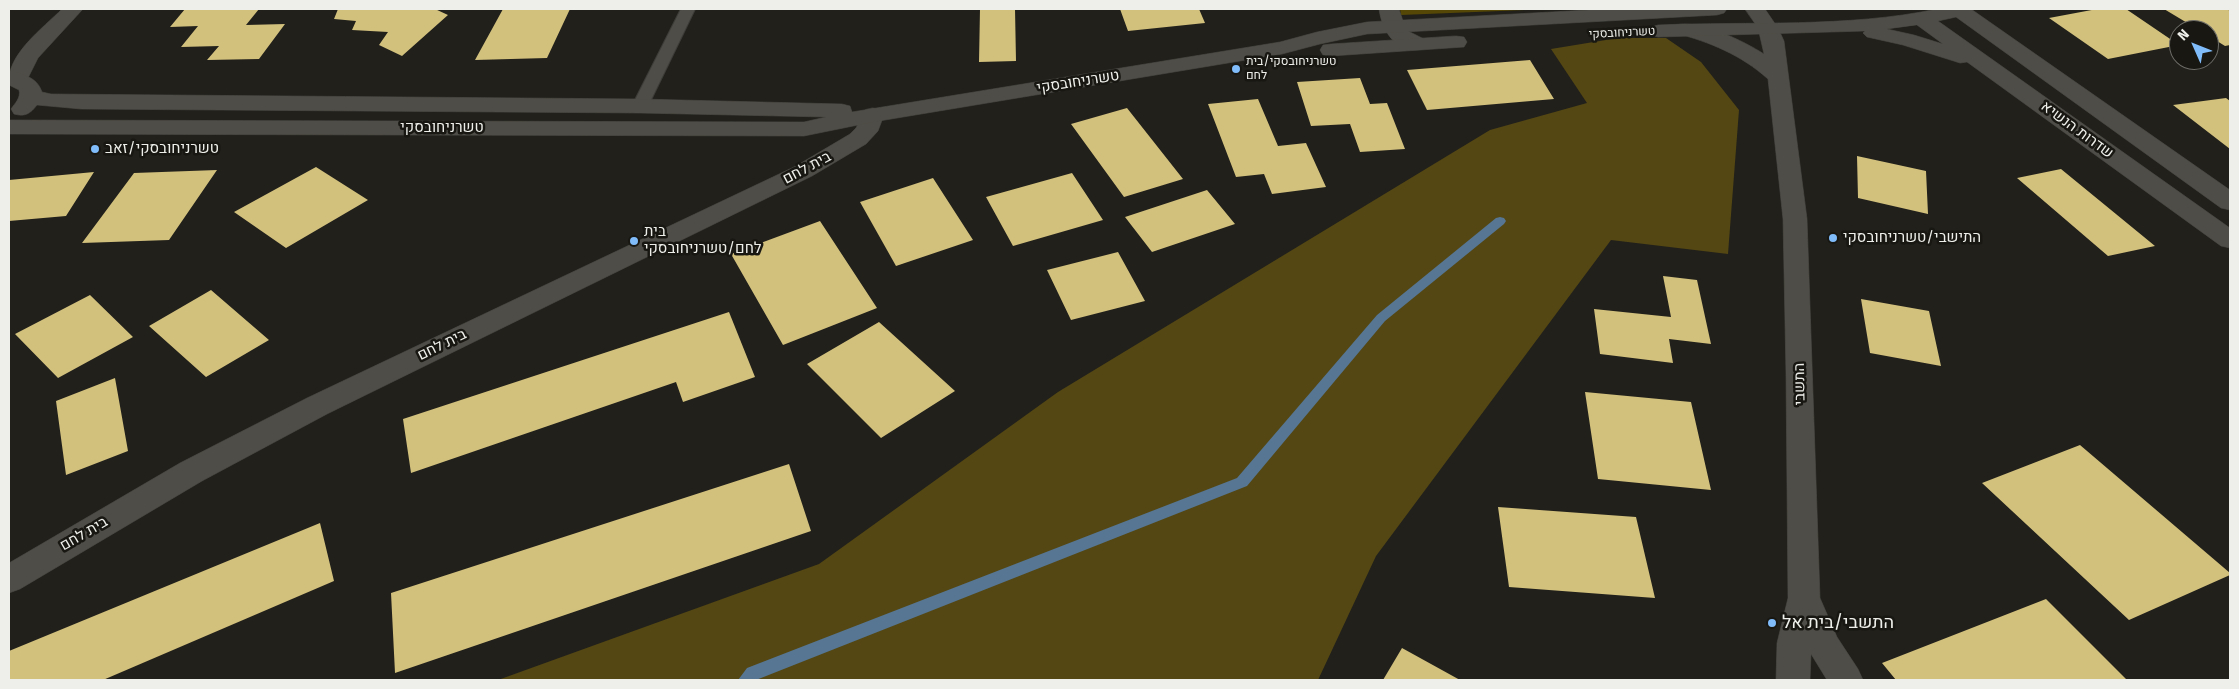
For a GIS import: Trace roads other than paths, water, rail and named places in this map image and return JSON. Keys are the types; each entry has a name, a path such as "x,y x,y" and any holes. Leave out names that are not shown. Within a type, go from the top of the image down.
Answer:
{"street":[{"path":"9,119 26,105 30,97 30,89 26,83 11,75 73,9"},
{"name":"טשרניחובסקי","path":"9,127 766,130 804,128 1282,48 1391,18 1717,9"},
{"name":"התשבי","path":"1754,9 1768,28 1779,77 1794,219 1800,384 1804,598 1824,646 1846,680"},
{"name":"טשרניחובסקי","path":"1282,48 1333,50 1682,30 1836,27 1960,9"},
{"name":"שדרות הנשיא","path":"1960,9 2230,202"},
{"name":"שדרות הנשיא","path":"1922,14 1996,72 2230,240"},
{"path":"1391,18 1399,37 1416,44"},
{"path":"1836,27 1907,39 1996,72"},
{"path":"1682,30 1714,37 1745,50 1779,77"},
{"name":"טשרניחובסקי","path":"30,97 51,101 81,102 810,109 873,115"},
{"name":"בית לחם","path":"9,579 191,472 317,406 804,171 858,138 866,131 873,115"},
{"path":"1793,680 1794,643 1804,598"}],"lane":[{"path":"640,106 688,9"}],"waterway":[{"path":"746,680 753,673 1242,482 1381,318 1500,221"}],"place":[{"name":"טשרניחובסקי/בית לחם","path":"1236,69"},
{"name":"טשרניחובסקי/זאב","path":"95,149"},
{"name":"התישבי/טשרניחובסקי","path":"1833,238"},
{"name":"בית לחם/טשרניחובסקי","path":"634,241"},
{"name":"התשבי/בית אל","path":"1772,623"}]}
